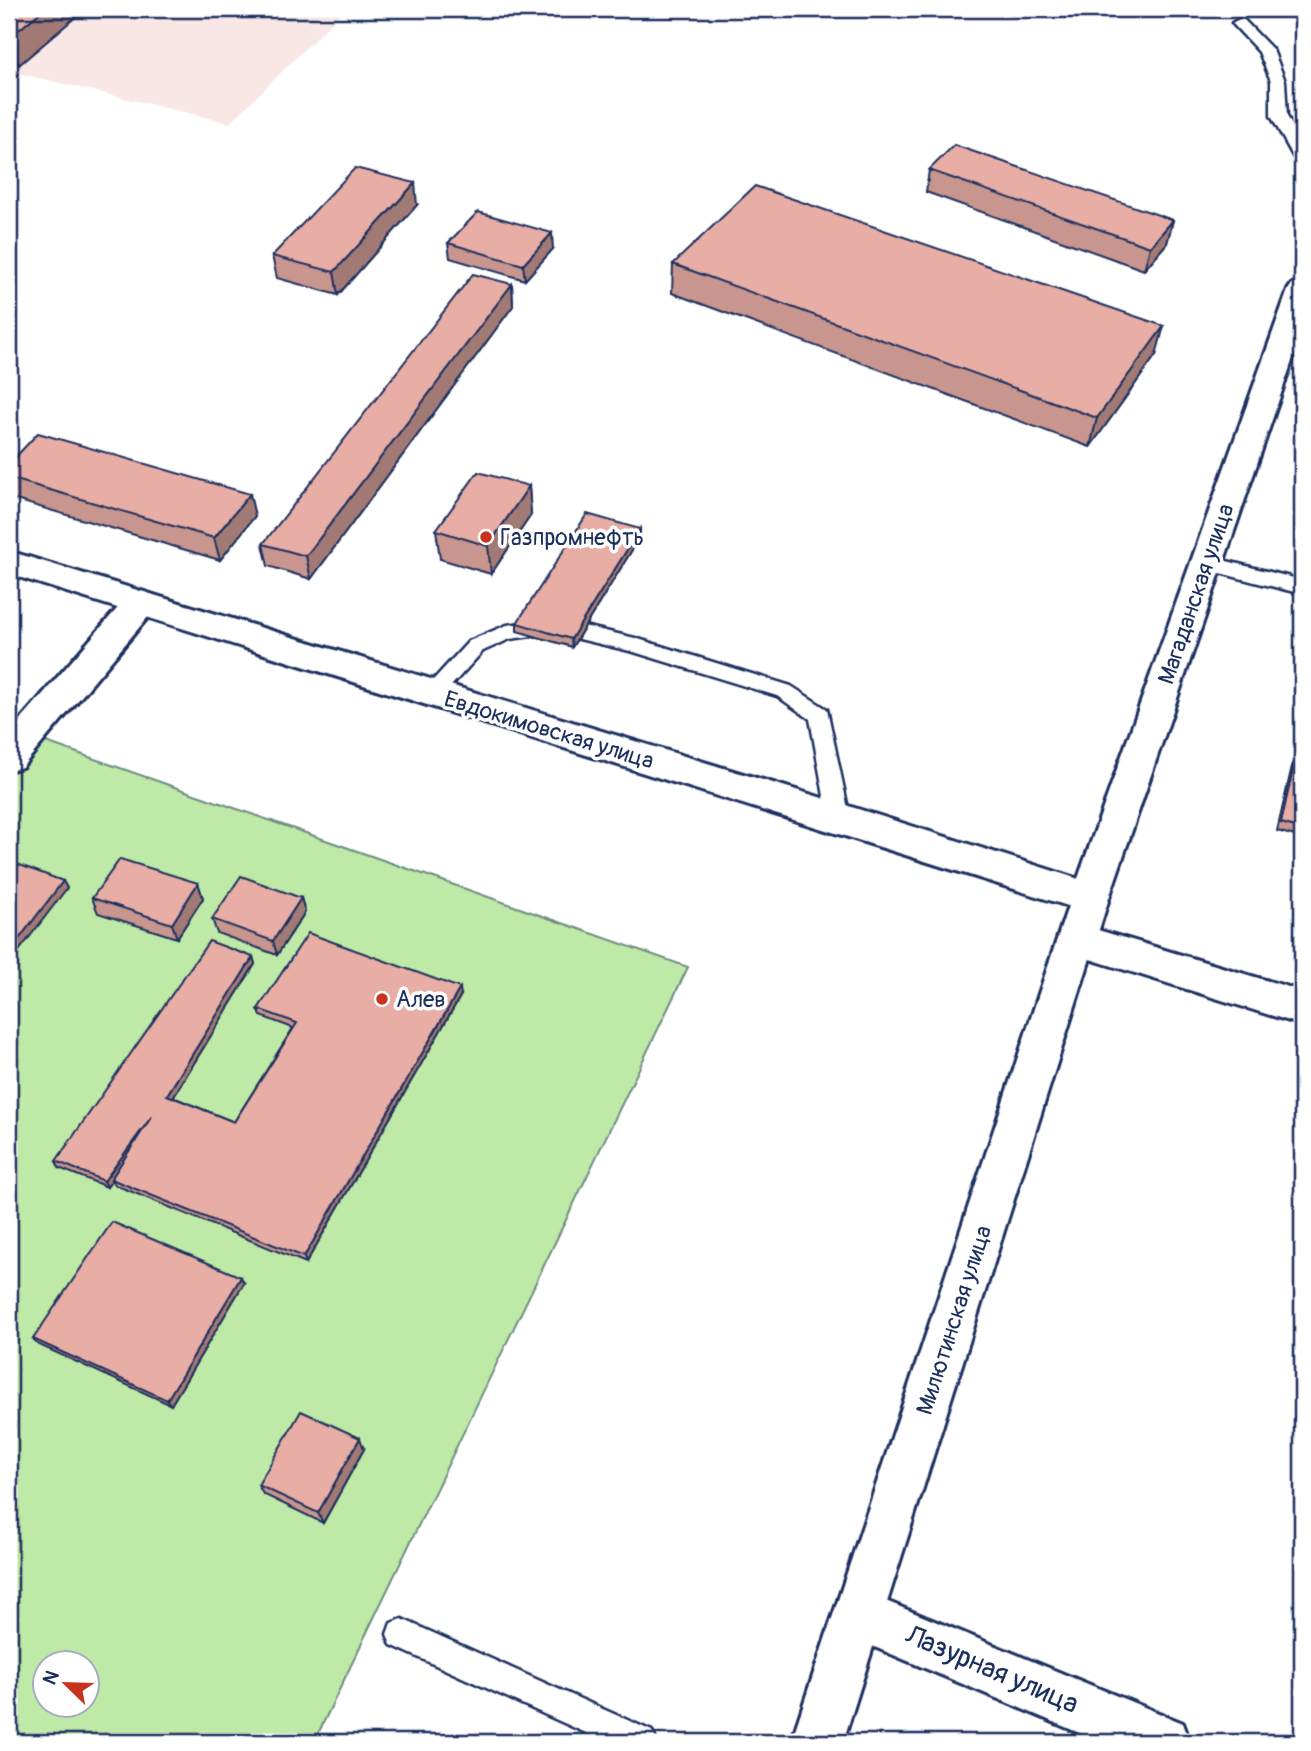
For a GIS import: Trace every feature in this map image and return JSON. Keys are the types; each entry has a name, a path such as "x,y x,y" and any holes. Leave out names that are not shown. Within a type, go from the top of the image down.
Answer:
{"main road":[{"name":"Магаданская улица","path":"1084,919 1302,290"},
{"name":"Евдокимовская улица","path":"9,562 838,818 1302,1008"},
{"path":"9,757 141,603"},
{"name":"Милютинская улица","path":"817,1742 1084,919"},
{"name":"Лазурная улица","path":"859,1615 1164,1742"}],"lane":[{"path":"1239,23 1266,50 1278,80 1279,116 1302,158"},
{"path":"1207,562 1302,587"},
{"path":"432,694 476,646 507,632 554,626 671,656 785,691 820,715 838,818"},
{"path":"402,1634 641,1742"}],"shaded area":[{"path":"9,9 345,9 230,123 9,71"}],"green space":[{"path":"9,729 688,967 314,1742 9,1742"}],"building":[{"path":"9,9 44,9 9,37"},
{"path":"954,145 1173,220 1150,247 929,170"},
{"path":"355,168 415,183 334,272 272,256"},
{"path":"755,186 1164,326 1097,418 673,264"},
{"path":"478,212 552,233 523,265 448,243"},
{"path":"473,274 512,284 306,556 263,544"},
{"path":"38,433 250,494 214,538 9,478 9,464"},
{"path":"478,472 529,486 488,546 436,530"},
{"path":"587,514 640,529 571,639 517,623"},
{"path":"1302,730 1302,829 1281,823"},
{"path":"120,859 198,883 172,924 92,898"},
{"path":"9,861 63,881 9,952"},
{"path":"241,876 301,898 273,941 212,919"},
{"path":"308,933 460,988 304,1257 111,1179 152,1116 104,1181 56,1161 209,941 253,957 167,1095 234,1122 297,1023 258,1009"},
{"path":"112,1222 241,1277 167,1400 33,1339"},
{"path":"301,1411 360,1438 318,1513 258,1485"}],"place":[{"name":"Газпромнефть","path":"486,537"},
{"name":"Алев","path":"382,999"}]}
